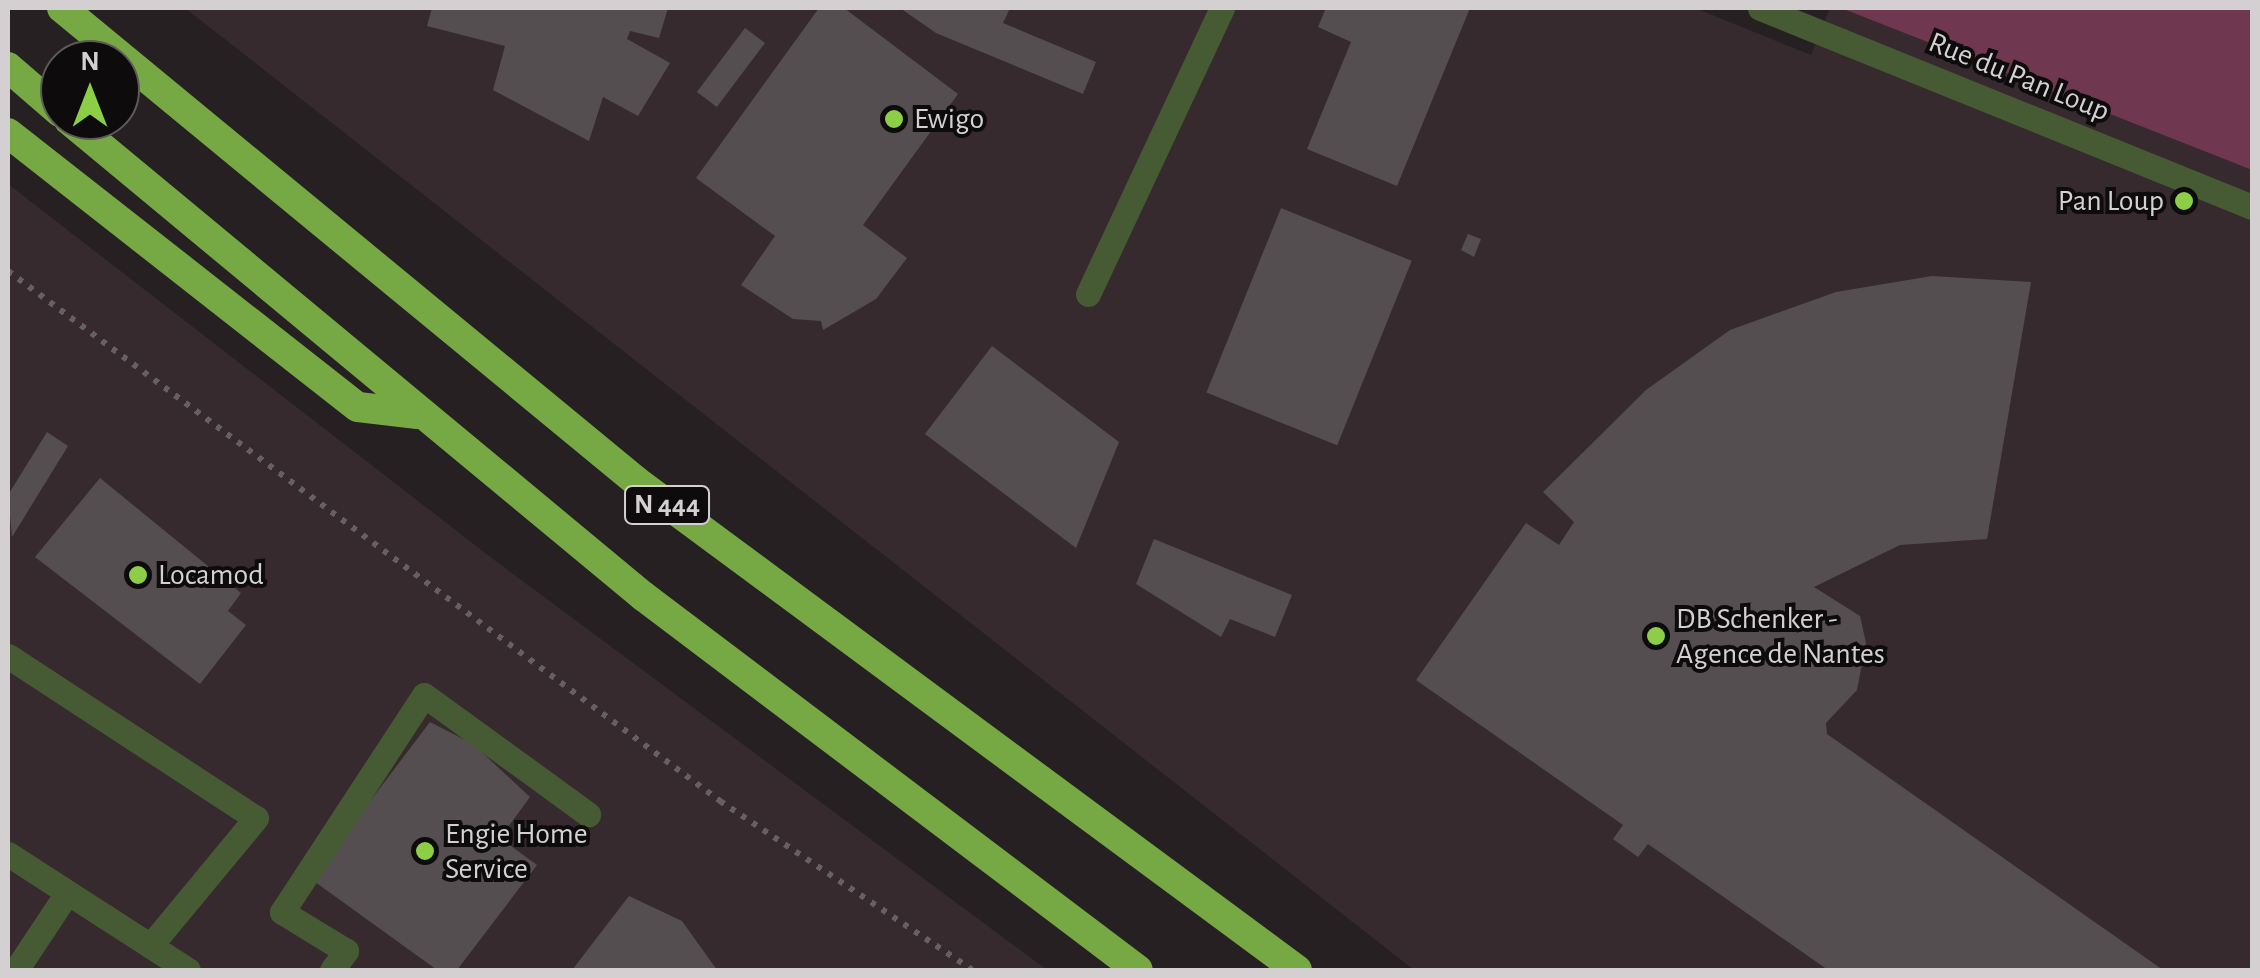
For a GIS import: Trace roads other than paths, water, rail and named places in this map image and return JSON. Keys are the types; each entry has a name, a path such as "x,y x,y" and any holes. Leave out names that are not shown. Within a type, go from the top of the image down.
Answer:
{"highway":[{"name":"N 444","path":"62,8 636,481 1297,970"},
{"path":"8,67 40,95"},
{"path":"8,133 358,407 418,414"},
{"name":"N 444","path":"94,140 418,414 834,745 1138,970"}],"street":[{"path":"1088,294 1222,8"},
{"name":"Rue du Pan Loup","path":"1760,8 2252,207"},
{"path":"8,656 256,818 150,946"},
{"path":"332,970 346,951 282,912 424,695 588,814"},
{"path":"8,854 188,970"},
{"path":"16,970 68,892"}],"place":[{"name":"Ewigo","path":"894,119"},
{"name":"Pan Loup","path":"2184,201"},
{"name":"Locamod","path":"138,575"},
{"name":"DB Schenker - Agence de Nantes","path":"1656,636"},
{"name":"Engie Home Service","path":"425,851"}]}
